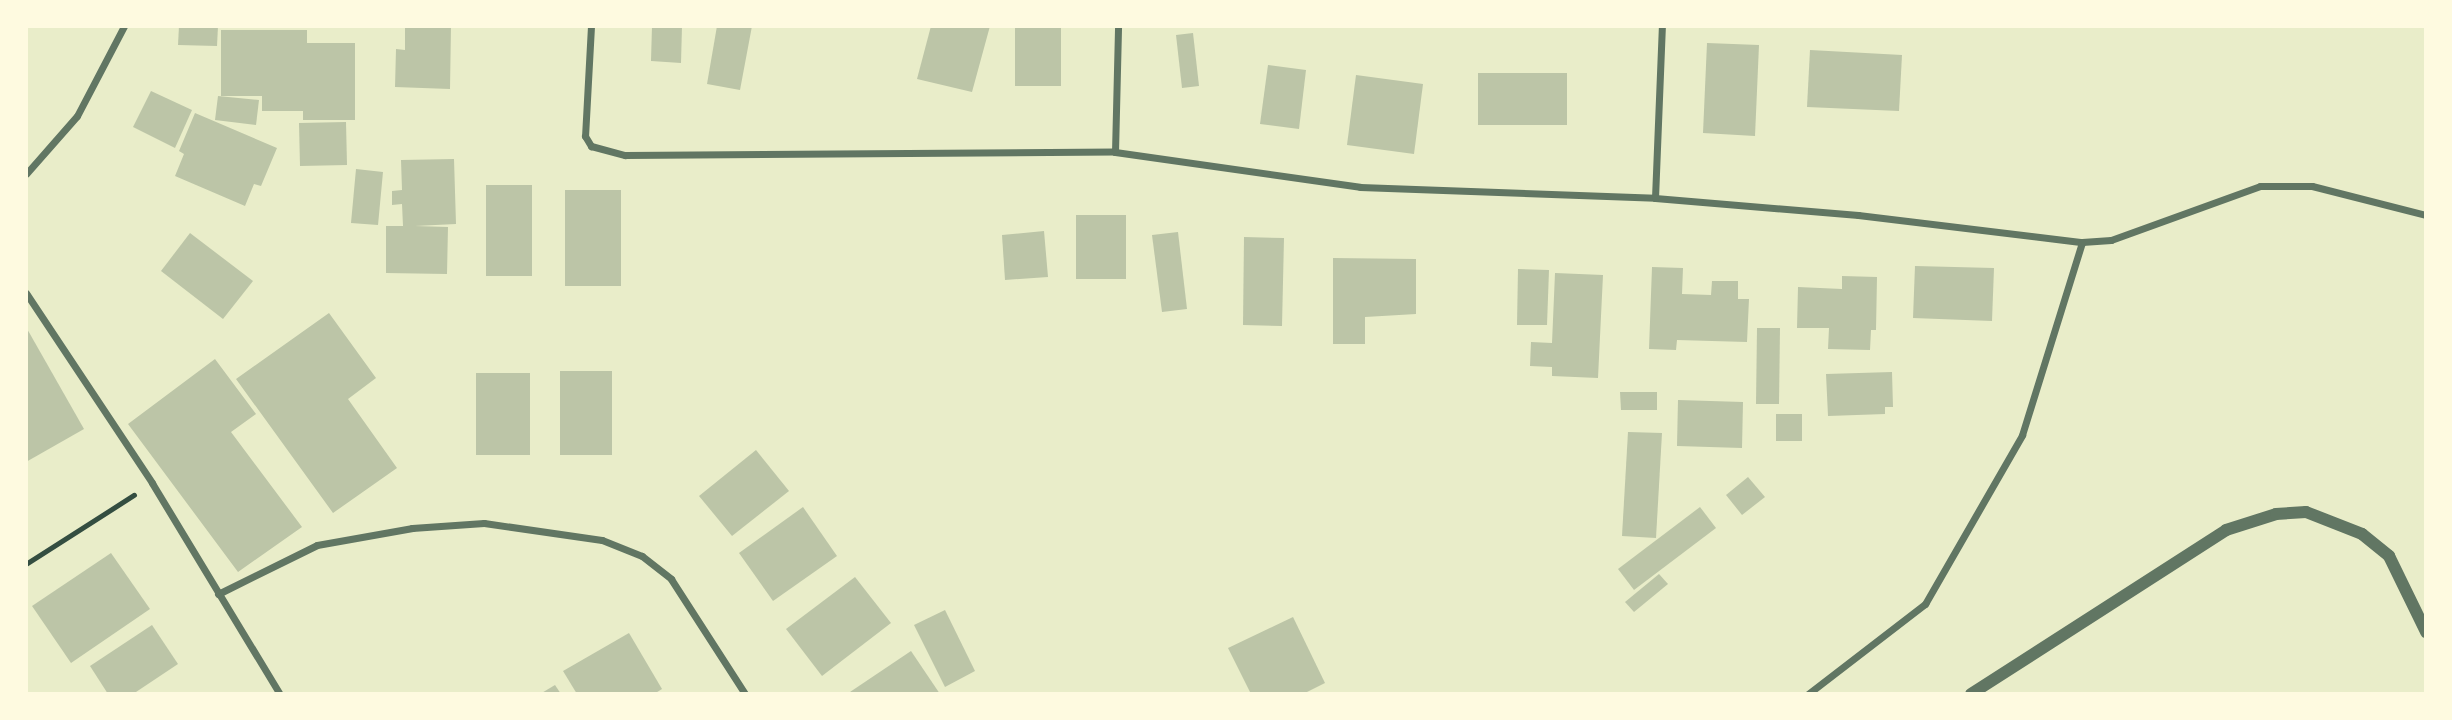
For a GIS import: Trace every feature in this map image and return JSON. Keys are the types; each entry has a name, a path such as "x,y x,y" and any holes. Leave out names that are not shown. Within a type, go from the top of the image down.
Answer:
{"street":[{"path":"26,174 77,116 124,26"},
{"path":"591,26 583,120 591,146 605,151 1115,152 1360,187 1656,198 2082,242 2111,240 2260,186 2312,186 2426,215"},
{"path":"1115,152 1118,26"},
{"path":"1656,198 1662,26"},
{"path":"1808,694 1925,604 2022,435 2082,242"},
{"path":"26,293 152,483 281,694"},
{"path":"1971,694 2226,530 2276,514 2306,512 2362,534 2389,556 2426,632"},
{"path":"218,594 317,545 412,528 484,523 590,538 642,556 671,579 745,694"}],"path":[{"path":"26,564 152,483"}],"building":[{"path":"179,26 218,26 217,46 178,45"},
{"path":"405,26 451,26 450,89 395,87 396,49 405,50"},
{"path":"652,26 682,26 681,63 651,61"},
{"path":"717,26 752,26 740,90 707,84"},
{"path":"931,26 990,26 972,92 917,79"},
{"path":"1015,26 1061,26 1061,86 1015,86"},
{"path":"221,30 307,30 307,43 355,43 355,120 303,120 303,111 262,111 262,96 221,96"},
{"path":"1193,33 1199,86 1182,88 1176,35"},
{"path":"1707,43 1759,45 1755,136 1703,133"},
{"path":"1810,50 1902,55 1899,111 1807,107"},
{"path":"1268,65 1306,70 1299,129 1260,124"},
{"path":"1478,73 1567,73 1567,125 1478,125"},
{"path":"1356,75 1423,84 1414,154 1347,145"},
{"path":"151,91 192,110 175,148 133,127"},
{"path":"218,96 259,100 256,125 215,120"},
{"path":"195,113 277,148 261,186 254,184 245,206 175,176 184,154 179,151"},
{"path":"346,122 347,165 300,166 299,123"},
{"path":"454,159 456,224 415,226 448,227 447,274 386,273 386,226 403,226 402,204 392,205 392,191 402,190 401,160"},
{"path":"356,169 383,172 378,225 351,223"},
{"path":"486,185 532,185 532,276 486,276"},
{"path":"565,190 621,190 621,286 565,286"},
{"path":"1076,215 1126,215 1126,279 1076,279"},
{"path":"1044,231 1048,277 1005,280 1002,235"},
{"path":"1178,232 1187,309 1162,312 1152,235"},
{"path":"190,233 253,281 223,319 161,271"},
{"path":"1244,237 1284,238 1282,326 1243,325"},
{"path":"1333,258 1416,259 1416,314 1365,317 1365,344 1333,344"},
{"path":"1915,266 1994,268 1992,321 1913,318"},
{"path":"1652,267 1683,268 1682,294 1711,295 1712,281 1738,281 1738,299 1749,299 1747,342 1677,340 1676,350 1649,349"},
{"path":"1518,269 1549,270 1547,325 1517,325"},
{"path":"1555,273 1603,275 1598,378 1552,376 1552,367 1530,366 1531,342 1552,343"},
{"path":"1842,276 1877,277 1876,330 1871,330 1870,350 1828,349 1829,328 1797,328 1798,287 1842,289"},
{"path":"329,313 376,378 348,399 397,468 333,513 236,379"},
{"path":"26,327 84,429 26,462"},
{"path":"1757,328 1780,328 1779,404 1756,404"},
{"path":"215,359 256,414 231,432 302,527 238,572 128,424"},
{"path":"560,371 612,371 612,455 560,455"},
{"path":"1892,372 1893,407 1885,407 1885,414 1828,416 1826,374"},
{"path":"476,373 530,373 530,455 476,455"},
{"path":"1620,392 1657,392 1657,410 1621,410"},
{"path":"1678,400 1743,402 1742,448 1677,446"},
{"path":"1776,414 1802,414 1802,441 1776,441"},
{"path":"1628,432 1662,433 1656,538 1622,536"},
{"path":"756,450 789,491 732,536 699,496"},
{"path":"1748,477 1765,497 1742,515 1726,495"},
{"path":"803,507 837,556 773,601 739,553"},
{"path":"1700,507 1716,528 1634,590 1618,569"},
{"path":"111,553 150,609 71,663 32,606"},
{"path":"1659,574 1668,584 1634,612 1625,602"},
{"path":"855,577 891,623 822,676 786,629"},
{"path":"945,610 975,671 945,687 914,625"},
{"path":"1293,617 1325,683 1303,694 1251,694 1228,648"},
{"path":"152,625 178,664 133,694 108,694 90,666"},
{"path":"629,633 662,689 654,694 577,694 563,671"},
{"path":"911,651 940,694 847,694"},
{"path":"555,685 561,694 540,694"}]}
